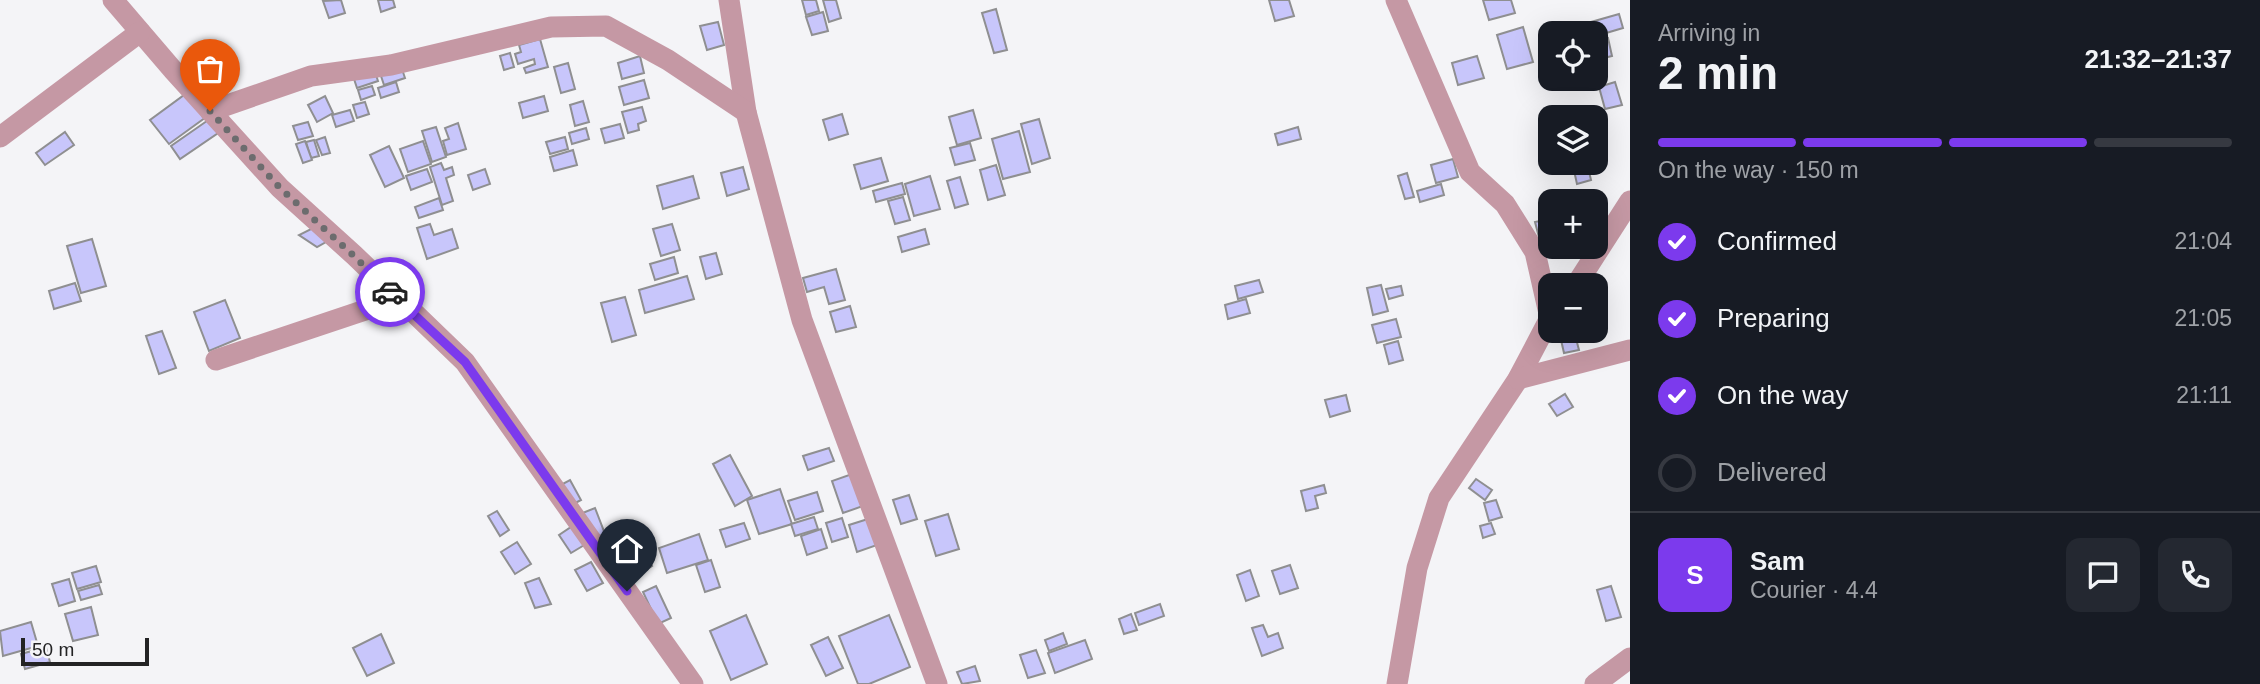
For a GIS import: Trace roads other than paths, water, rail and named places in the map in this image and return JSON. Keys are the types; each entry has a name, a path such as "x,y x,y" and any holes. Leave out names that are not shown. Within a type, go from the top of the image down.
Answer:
{"street":[{"path":"113,0 280,188 465,362 693,684"},
{"path":"729,0 746,112 802,320 937,684"},
{"path":"1396,0 1470,172 1505,204 1535,252 1540,273"},
{"path":"210,111 311,76 391,65 551,27 606,26 668,60 746,112"},
{"path":"0,137 140,32"},
{"path":"1584,273 1630,201"},
{"path":"216,360 398,299"},
{"path":"1397,684 1417,568 1439,498 1518,379 1538,341"},
{"path":"1518,379 1630,349"},
{"path":"1595,684 1630,658"}]}
